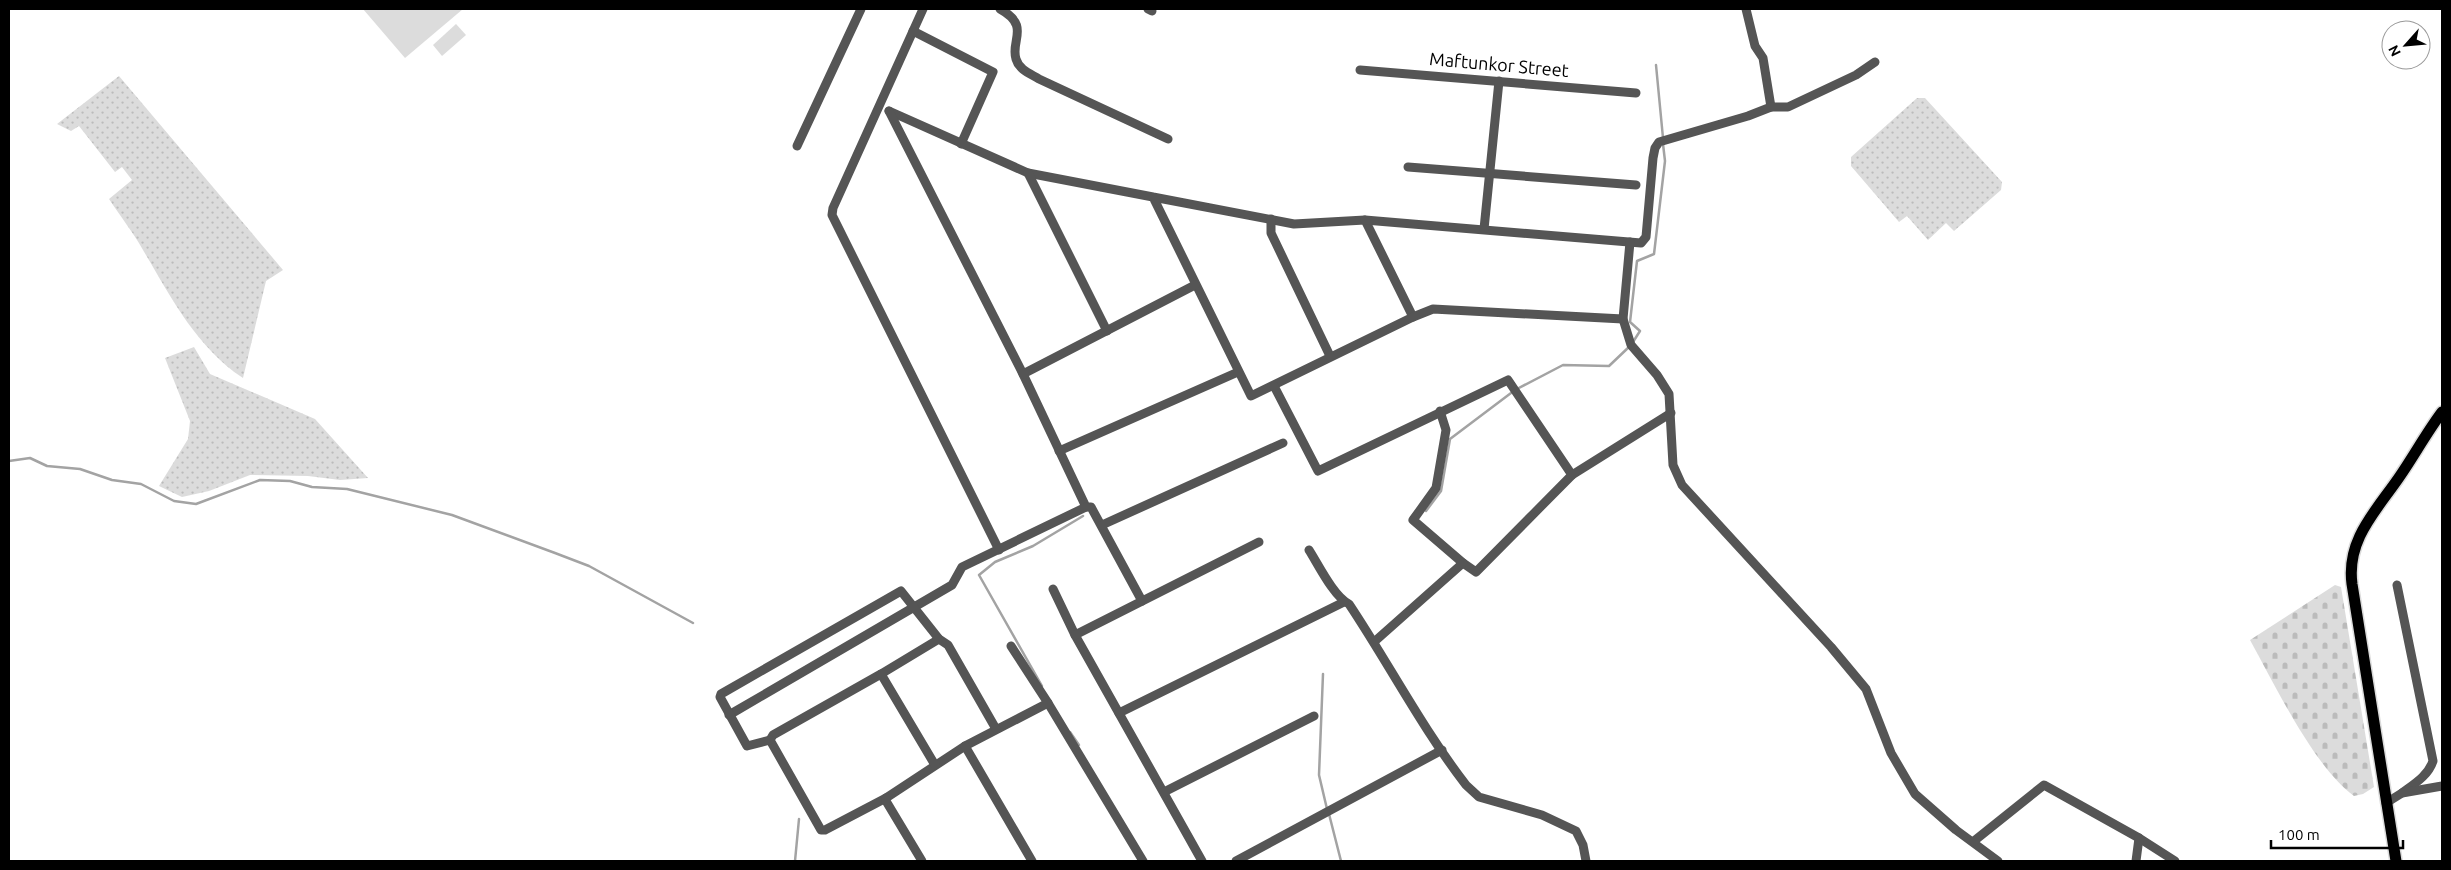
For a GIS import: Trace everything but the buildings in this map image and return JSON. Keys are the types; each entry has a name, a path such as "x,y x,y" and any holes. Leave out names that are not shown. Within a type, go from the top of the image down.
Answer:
{"main road":[{"path":"2396,861 2351,578 2352,555 2359,535 2371,513 2400,476 2442,412"}],"street":[{"path":"797,146 861,9"},
{"path":"923,9 878,104 833,208 834,220 999,550"},
{"path":"1000,9 1016,25 1019,33 1015,49 1016,60 1022,69 1039,79 1168,139"},
{"path":"1746,9 1755,46 1763,58 1771,107"},
{"path":"913,31 993,72 961,144"},
{"path":"878,104 889,111 1028,173 1271,220 1294,224 1365,220 1641,243 1646,237 1653,158 1659,142 1748,116 1771,107 1788,107 1856,74 1875,62"},
{"name":"Maftunkor Street","path":"1360,70 1636,93"},
{"path":"1484,229 1499,81"},
{"path":"889,111 1023,374 1086,507"},
{"path":"1408,167 1636,185"},
{"path":"1028,173 1107,331"},
{"path":"1153,197 1194,285 1251,396 1330,356 1433,309 1623,319"},
{"path":"1271,220 1271,233 1330,356"},
{"path":"1365,220 1413,317"},
{"path":"1630,242 1623,319 1631,345 1658,375 1669,394 1673,465 1682,485 1832,647 1866,689 1891,753 1915,794 1956,830 1974,841 1998,861"},
{"path":"1023,374 1194,285"},
{"path":"1059,450 1238,372"},
{"path":"1274,386 1318,471 1508,380 1572,475"},
{"path":"1440,411 1446,430 1436,488 1413,520 1476,572 1572,475 1671,413"},
{"path":"1102,525 1283,444"},
{"path":"729,715 952,585 962,567 1086,507 1092,507 1142,602"},
{"path":"1076,635 1259,542"},
{"path":"1310,550 1344,602 1349,604 1374,642 1406,698 1466,786 1479,796 1542,815 1576,831 1583,845 1586,861"},
{"path":"1374,642 1427,597 1463,563"},
{"path":"2386,802 2424,777 2430,770 2433,761 2397,585"},
{"path":"1053,589 1076,635 1202,861"},
{"path":"939,639 772,735 770,740 748,746 720,697 723,693 898,592 903,591 939,639 948,646 996,729"},
{"path":"1119,713 1344,602"},
{"path":"1011,646 1048,703 1143,861"},
{"path":"881,674 935,765"},
{"path":"770,740 821,830 825,830 886,798 965,746 1048,703"},
{"path":"1164,792 1314,716"},
{"path":"965,746 1032,861"},
{"path":"1236,861 1442,750"},
{"path":"1974,841 2044,785 2139,838 2175,861"},
{"path":"2402,793 2442,786"},
{"path":"886,798 886,802 922,861"},
{"path":"2136,861 2139,838"}],"green space":[{"path":"363,9 463,9 405,58"},
{"path":"456,24 466,35 442,56 433,45"},
{"path":"119,76 283,270 266,281 243,378 211,352 186,320 135,237 109,199 132,180 122,167 115,172 79,126 71,131 57,124"},
{"path":"1917,98 1925,98 2002,182 2001,190 1954,231 1946,223 1928,240 1907,216 1899,222 1851,166 1851,157"},
{"path":"194,347 210,374 315,419 368,478 340,480 308,476 250,475 209,491 182,497 159,486 188,439 190,421 165,358"},
{"path":"2335,585 2341,587 2374,787 2363,794 2354,796 2324,766 2310,746 2250,640"}],"waterway":[{"path":"1656,65 1663,138"},
{"path":"1633,342 1640,331 1630,322 1637,261 1654,254 1665,161 1663,144"},
{"path":"1426,511 1441,491 1450,439 1515,390 1563,365 1609,366 1630,346"},
{"path":"9,461 30,458 47,466 80,469 112,480 141,484 174,501 196,504 260,480 290,481 312,487 347,489 452,515 589,566 693,623"},
{"path":"1042,686 979,575 995,562 1033,546 1083,516"},
{"path":"1323,674 1319,775 1327,809"},
{"path":"1070,732 1079,745"},
{"path":"1329,814 1341,861"},
{"path":"795,861 799,819"}]}
